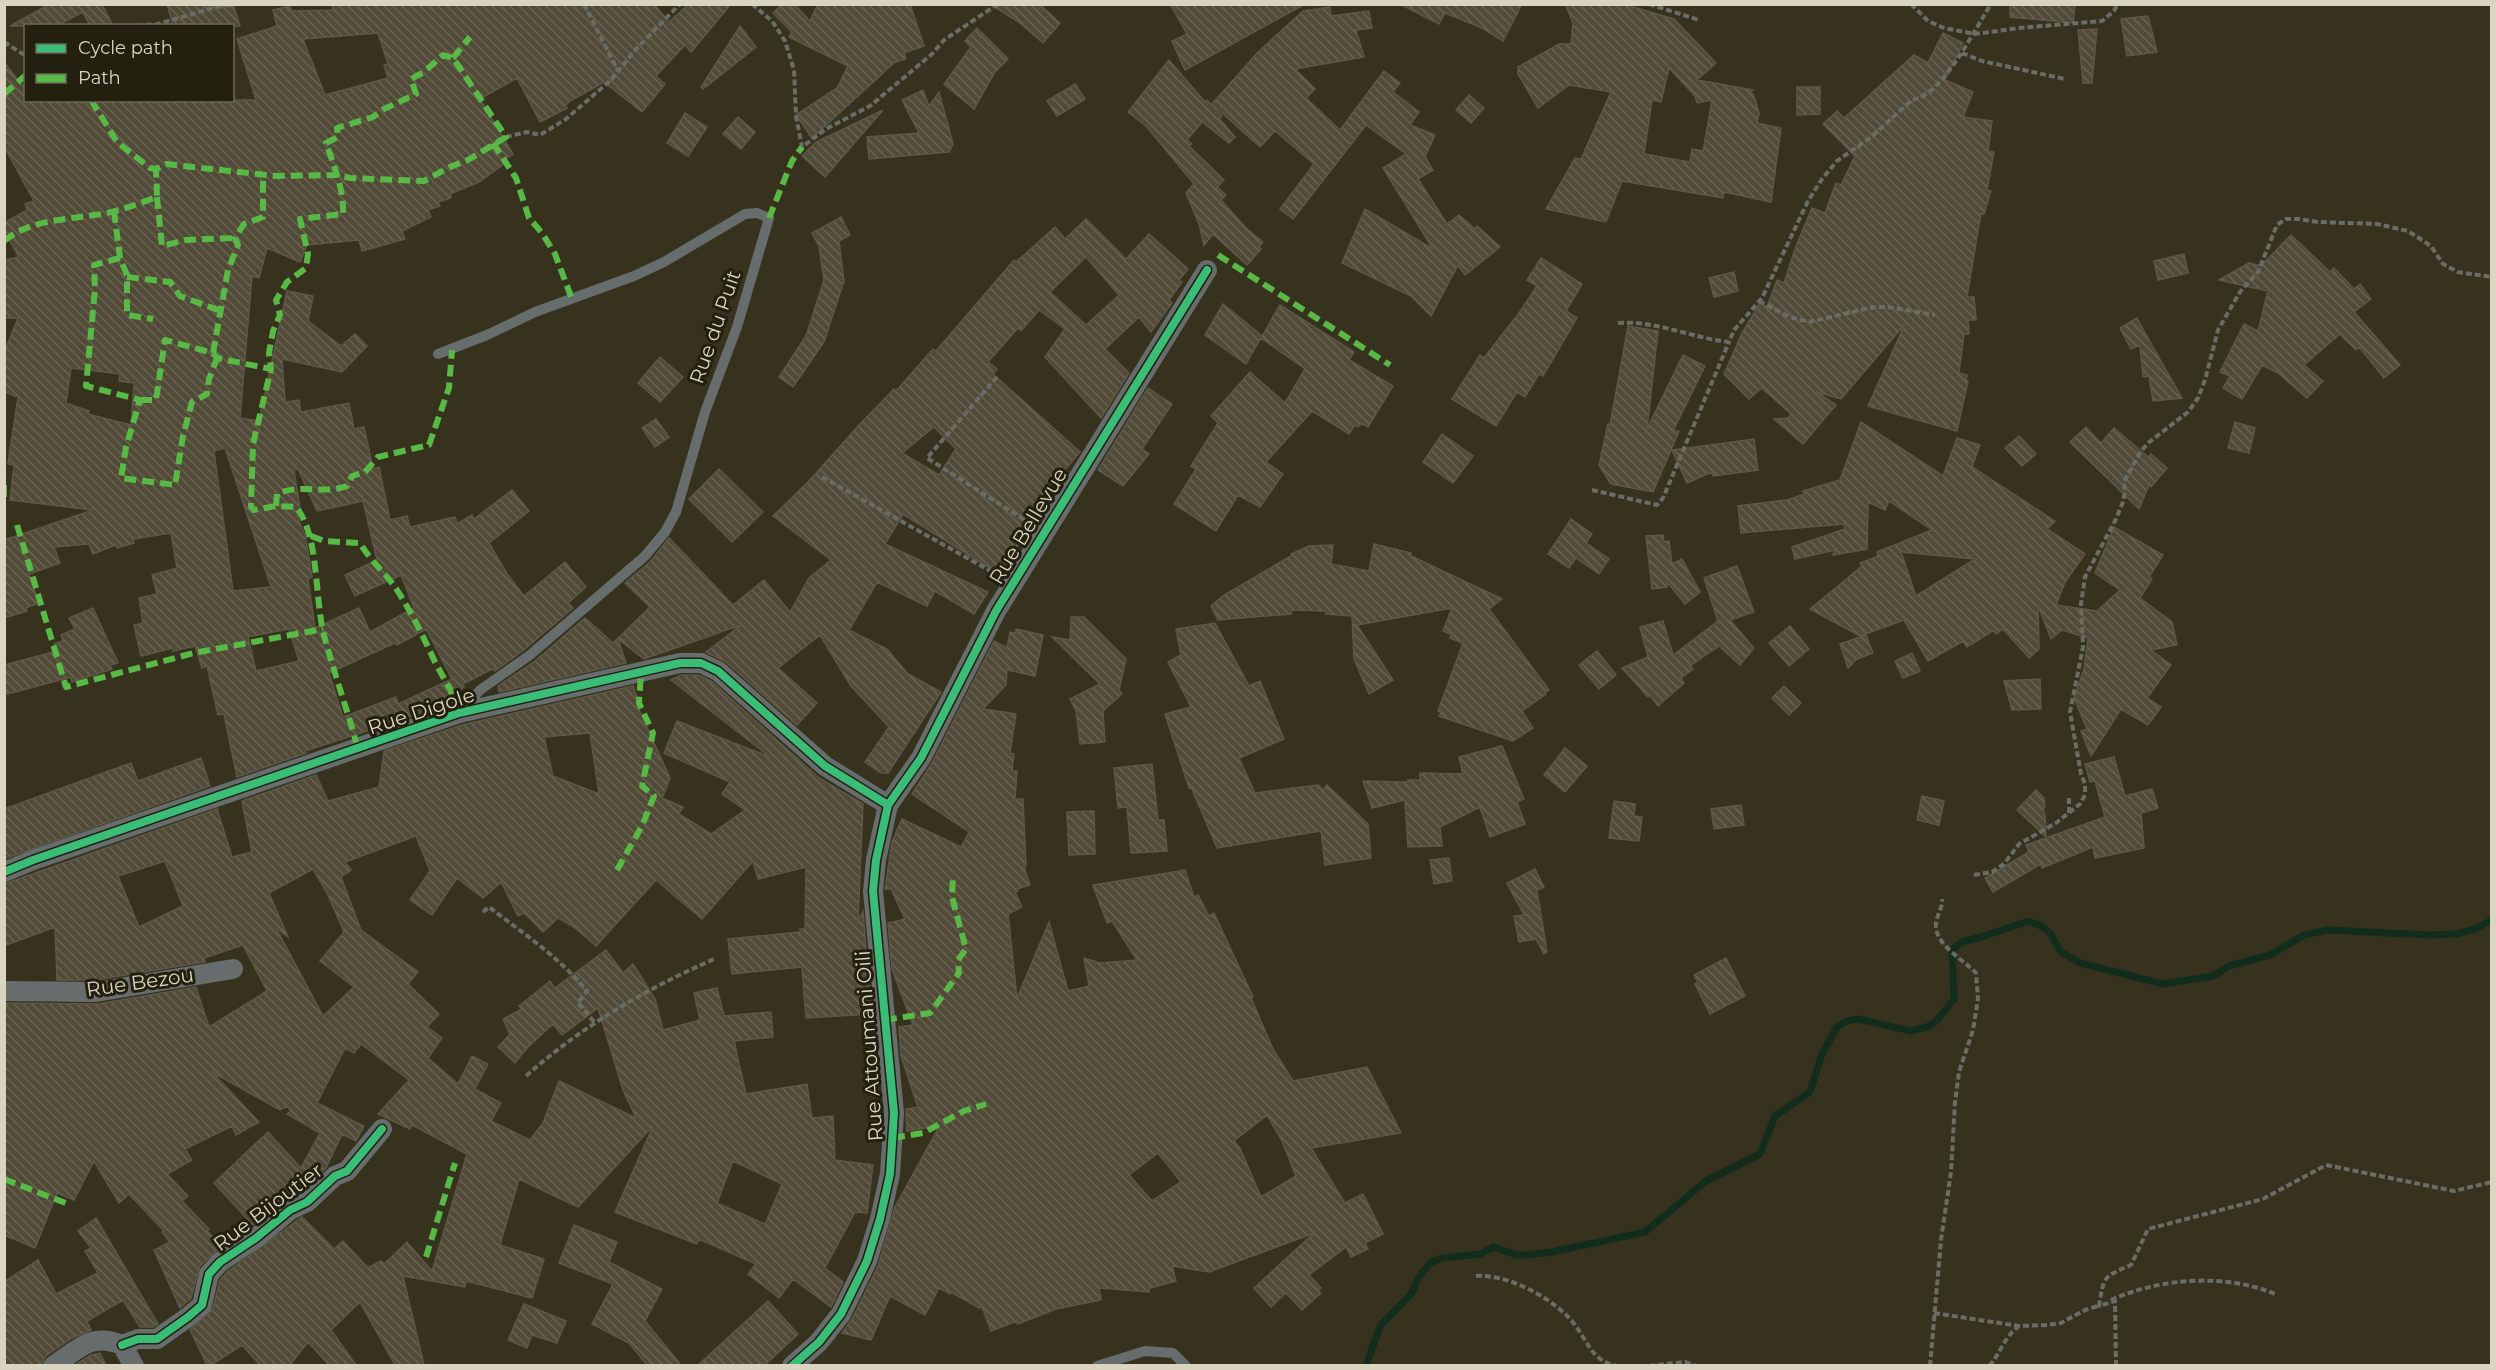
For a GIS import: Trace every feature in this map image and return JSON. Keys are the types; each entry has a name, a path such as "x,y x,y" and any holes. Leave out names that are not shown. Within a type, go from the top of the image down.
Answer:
{"street":[{"name":"Rue Bellevue","path":"888,805 926,748 979,642 1014,582 1208,270"},
{"name":"Rue Digole","path":"4,872 459,713 680,663 701,663 718,671 825,766 888,805"},
{"name":"Rue Attoumani Oili","path":"792,1365 819,1342 841,1314 867,1261 880,1219 890,1174 894,1113 873,891 876,861 888,805"},
{"name":"Rue Bezou","path":"4,991 96,992 233,969"},
{"name":"Rue Bijoutier","path":"53,1365 90,1342 106,1339 122,1345 138,1339 157,1339 188,1317 202,1305 209,1274 220,1262 256,1238 290,1210 307,1202 335,1176 347,1171 382,1129"},
{"path":"122,1345 134,1365"}],"lane":[{"name":"Rue du Puit","path":"438,354 535,312 634,276 664,262 745,214 757,213 769,218 737,327 705,412 676,512 665,532 645,556 530,656 480,690 459,713"},
{"path":"1097,1365 1145,1351 1173,1353 1186,1365"}],"path":[{"path":"158,24 216,7 238,4"},
{"path":"584,4 618,70"},
{"path":"506,137 526,132 540,135 577,111 611,80 680,4"},
{"path":"752,4 772,21 785,40 794,70 796,116 802,147 826,129 870,106 932,54 944,40 998,4"},
{"path":"1649,4 1699,20"},
{"path":"1911,4 1928,21 1944,28 1975,34 1996,30 2102,21 2114,11 2117,5"},
{"path":"1592,490 1657,505 1663,498 1734,330 1759,301 1808,201 1837,161 1870,138 1912,100 1921,99 1953,66 1975,34 1991,4"},
{"path":"4,42 24,55"},
{"path":"1962,53 1982,61 2065,79"},
{"path":"1974,875 1992,872 2004,864 2019,844 2069,813 2080,804 2085,795 2085,784 2081,774 2070,712 2084,647 2081,604 2085,577 2123,502 2124,482 2139,454 2148,443 2188,412 2198,398 2218,330 2231,306 2258,272 2277,225 2286,219 2298,219 2377,224 2408,231 2431,246 2443,264 2458,272 2492,277"},
{"path":"1759,301 1790,317 1809,322 1874,307 1888,307 1935,315"},
{"path":"1618,323 1632,322 1729,342"},
{"path":"997,377 927,458 1044,532"},
{"path":"822,477 966,558 1014,582"},
{"path":"2069,798 2069,813"},
{"path":"1930,1365 1941,1240 1952,1172 1955,1102 1959,1072 1973,1030 1978,999 1976,973 1939,938 1936,925 1942,899"},
{"path":"483,912 489,907 538,944 579,982 587,991 578,1003 594,1022"},
{"path":"526,1076 594,1022 647,991 714,959"},
{"path":"2099,1306 2103,1282 2108,1275 2130,1265 2148,1229 2263,1199 2326,1165 2454,1191 2492,1182"},
{"path":"1476,1276 1506,1279 1547,1300 1572,1320 1594,1356 1618,1365"},
{"path":"2099,1306 2118,1297 2178,1281 2242,1283 2275,1294"},
{"path":"1934,1313 2019,1326 2061,1323 2085,1310 2115,1301 2116,1365"},
{"path":"1989,1365 1997,1359 2010,1332 2019,1326"},
{"path":"1649,1365 1685,1362 1697,1365"}],"building":[{"path":"50,4 102,4 112,24 89,24 83,12 60,24 10,26"},
{"path":"167,4 233,4 240,26 234,26 234,24 172,24"},
{"path":"332,4 654,4 669,22 689,4 731,4 691,52 685,45 656,76 665,84 642,112 604,82 570,101 565,106 567,108 540,122 517,78 480,99 513,154 502,162 504,164 479,182 450,194 451,198 438,202 440,206 428,210 431,217 402,231 405,239 362,251 359,240 307,245 300,262 267,248 259,278 252,276 240,418 259,421 287,291 313,296 308,321 341,346 355,334 367,346 342,372 282,359 285,402 299,400 301,412 349,403 354,429 364,427 373,469 379,467 390,520 407,516 410,527 455,517 457,524 472,515 474,519 512,490 529,511 489,543 507,574 524,596 565,562 586,587 568,603 573,608 525,649 495,671 494,668 463,684 464,687 419,714 305,751 306,753 237,777 224,714 218,715 207,666 202,668 195,646 173,651 173,648 141,656 134,625 143,623 139,598 157,594 152,575 177,568 171,533 133,539 134,543 117,548 116,545 93,554 89,544 54,547 60,563 29,574 39,603 26,608 27,611 4,618 4,540 93,510 10,500 14,465 8,464 18,397 4,392 4,353 18,318 4,318 4,260 19,257 4,231 4,223 27,210 25,204 34,201 4,146 4,62 24,87 24,102 234,102 234,100 256,100 237,39 277,26 273,10 290,6 291,11 333,10","holes":["378,33 388,64 384,65 388,78 325,95 303,39","71,368 120,374 119,381 134,383 131,425 88,414 89,411 66,403","225,448 271,587 233,591 214,451","298,469 317,511 363,501 377,560 345,575 355,596 401,575 414,608 370,632 359,608 315,628 308,579 312,577 305,535 297,516 301,515 294,470","289,629 299,661 256,671 248,637","426,629 452,679 398,704 396,697 343,717 329,673 395,643 397,645"]},
{"path":"782,4 794,4 810,21 818,4 910,4 924,46 904,53 906,59 895,62 812,138 796,115 837,88 848,66 789,37 792,32 773,13"},
{"path":"990,4 1039,4 1060,23 1043,43 1020,23"},
{"path":"1170,4 1305,4 1185,70 1172,41 1187,34"},
{"path":"1400,4 1522,4 1503,41 1482,28 1445,13 1439,24"},
{"path":"1565,4 1623,4 1674,19 1716,63 1697,80 1754,90 1750,90 1759,113 1757,123 1781,128 1771,202 1724,192 1723,198 1622,181 1606,222 1546,209 1575,158 1581,159 1611,92 1569,85 1538,108 1518,74 1518,67 1559,44 1571,44 1573,23","holes":["1669,68 1695,96 1697,103 1712,100 1703,151 1692,149 1690,162 1644,154 1652,100 1661,102"]},
{"path":"2010,4 2075,4 2073,23 2010,17"},
{"path":"1330,7 1331,16 1369,11 1372,28 1356,30 1364,57 1295,69 1315,89 1306,98 1340,130 1384,71 1400,83 1393,92 1419,112 1410,125 1435,135 1425,157 1433,170 1418,179 1447,224 1459,215 1475,229 1477,226 1500,247 1465,275 1458,265 1431,316 1411,296 1342,263 1365,209 1433,249 1383,168 1406,154 1366,125 1293,219 1280,209 1314,164 1275,131 1260,147 1212,104 1258,52 1303,11"},
{"path":"2148,16 2157,52 2127,56 2121,19"},
{"path":"740,26 756,47 703,89 701,87"},
{"path":"977,28 1008,59 995,72 974,109 944,84 971,47 965,41"},
{"path":"2097,29 2092,83 2083,83 2078,30"},
{"path":"1943,33 1963,43 1945,80 1973,92 1963,117 1992,121 1988,151 1994,152 1987,190 1991,191 1984,214 1981,213 1967,297 1974,297 1976,320 1968,320 1969,334 1964,334 1959,373 1967,375 1966,380 1968,381 1957,431 1868,406 1905,324 1841,399 1816,392 1836,405 1803,444 1774,419 1788,418 1791,414 1762,388 1749,399 1724,374 1742,333 1760,303 1767,307 1777,280 1784,283 1812,208 1825,213 1836,183 1841,185 1855,156 1823,124 1837,111 1844,118 1914,55 1928,63"},
{"path":"1169,60 1205,102 1207,100 1222,116 1219,118 1235,137 1229,143 1202,122 1187,140 1192,144 1189,146 1224,180 1217,187 1226,195 1221,200 1246,228 1263,242 1259,247 1261,249 1247,265 1213,234 1204,245 1199,224 1186,193 1194,184 1146,126 1128,112"},
{"path":"1075,84 1085,99 1057,116 1047,101"},
{"path":"1797,87 1820,87 1820,114 1797,115"},
{"path":"923,90 929,106 939,92 953,144 949,152 869,159 867,137 919,133 902,100"},
{"path":"1469,95 1484,108 1471,123 1456,110"},
{"path":"883,110 825,177 802,156 816,142"},
{"path":"685,113 707,127 688,156 667,143"},
{"path":"738,117 755,132 741,149 723,134"},
{"path":"841,217 850,235 839,241 844,281 824,342 793,387 779,377 806,336 824,280 819,246 812,233"},
{"path":"1086,219 1126,259 1149,234 1188,269 1179,280 1182,282 1169,300 1172,303 1151,332 1139,317 1105,349 1129,373 1101,418 1045,357 1065,329 1039,310 1021,331 1018,328 988,362 997,369 993,374 1080,452 1048,489 1053,492 1038,520 1035,518 999,574 903,514 885,544 988,592 974,614 935,591 927,606 877,582 849,630 887,649 908,674 941,692 888,773 881,773 865,762 889,727 851,686 820,635 778,668 817,703 797,725 726,662 706,652 741,625 644,659 618,639 626,663 499,692 498,686 535,661 585,618 613,643 650,607 625,583 651,561 669,538 733,605 764,580 790,612 809,578 831,560 773,516 809,481 894,389 896,391 933,349 936,351 1014,260 1016,262 1055,227 1065,239","holes":["1086,257 1119,295 1086,325 1050,292","934,427 956,449 939,475 902,453"]},
{"path":"2291,235 2330,272 2334,268 2354,289 2360,284 2371,299 2354,312 2400,365 2384,378 2359,347 2356,350 2340,334 2304,365 2323,381 2307,398 2278,373 2262,365 2242,399 2223,388 2230,376 2220,372 2244,324 2258,331 2268,291 2219,280 2249,263 2261,266"},
{"path":"2184,254 2188,273 2158,280 2154,261"},
{"path":"1541,258 1582,284 1566,311 1577,318 1543,376 1539,374 1525,397 1517,392 1496,426 1452,399 1480,355 1484,358 1537,286 1527,280"},
{"path":"1734,272 1738,291 1714,297 1709,278"},
{"path":"1223,304 1262,336 1246,364 1205,335"},
{"path":"1280,305 1354,352 1349,360 1393,386 1368,427 1361,423 1358,427 1355,425 1349,434 1312,411 1266,462 1283,474 1260,507 1238,495 1216,531 1174,504 1196,469 1191,466 1218,423 1211,416 1250,372 1285,403 1305,369 1261,338"},
{"path":"2137,318 2182,398 2153,401 2149,376 2143,377 2140,345 2131,349 2120,328"},
{"path":"1628,326 1658,331 1647,429 1683,355 1705,366 1673,431 1679,431 1653,492 1611,484 1599,465 1608,424 1610,425"},
{"path":"660,357 683,377 660,402 638,383"},
{"path":"1148,388 1172,404 1142,449 1149,454 1123,486 1098,470"},
{"path":"656,419 669,437 655,447 642,428"},
{"path":"1861,422 1943,476 1957,438 1980,445 1972,467 2055,521 2047,529 2085,554 2065,582 2056,605 2097,611 2120,590 2095,573 2114,527 2163,555 2149,577 2152,579 2140,598 2172,622 2177,645 2151,650 2171,665 2147,698 2161,707 2148,725 2121,709 2091,756 2081,731 2087,729 2074,698 2084,669 2088,638 2062,630 2051,639 2038,605 2039,649 2029,658 2003,629 1996,634 1994,630 1967,647 1963,641 1928,661 1904,620 1860,636 1810,609 1862,566 1860,563 1878,556 1877,552 1932,530 1889,501 1885,510 1868,502 1867,549 1833,555 1835,550 1795,559 1792,547 1845,529 1844,524 1741,533 1738,506 1787,500 1804,494 1803,491 1840,480","holes":["1901,552 1975,559 1916,596"]},
{"path":"2235,422 2255,428 2249,453 2228,448"},
{"path":"2086,427 2101,443 2114,428 2148,457 2151,454 2167,468 2151,487 2149,485 2139,509 2070,442"},
{"path":"1442,434 1473,456 1453,483 1423,462"},
{"path":"2019,436 2036,454 2022,466 2005,448"},
{"path":"1754,439 1758,470 1713,476 1712,472 1687,483 1672,450"},
{"path":"719,469 763,512 732,542 689,499"},
{"path":"1571,519 1592,534 1586,543 1609,559 1599,574 1576,558 1569,568 1548,554"},
{"path":"1663,535 1664,542 1669,541 1672,564 1682,559 1700,592 1685,604 1667,582 1667,587 1652,589 1646,536"},
{"path":"1374,544 1411,553 1411,556 1502,599 1489,609 1549,690 1522,711 1533,728 1513,741 1439,716 1441,712 1438,711 1463,643 1450,638 1451,634 1443,631 1452,608 1357,625 1393,680 1369,694 1354,659 1352,616 1326,614 1326,611 1292,610 1291,614 1218,620 1211,606 1224,595 1291,554 1309,546 1333,545 1331,564 1369,571"},
{"path":"1737,566 1754,612 1730,620 1754,648 1740,665 1719,646 1690,666 1693,669 1681,678 1684,683 1658,706 1622,668 1648,657 1640,627 1663,621 1673,655 1718,621 1704,578"},
{"path":"93,608 118,663 110,665 112,669 72,682 71,677 4,695 4,665 57,651 54,644 63,641 61,635 75,629 69,618"},
{"path":"1071,617 1084,617 1126,659 1119,690 1122,694 1103,711 1105,742 1080,744 1076,711 1070,699 1100,684 1052,637 1070,640"},
{"path":"1215,623 1249,686 1260,681 1284,739 1239,758 1255,793 1318,785 1323,790 1327,785 1368,824 1371,858 1325,865 1321,831 1217,848 1191,787 1189,788 1165,714 1191,707 1168,662 1181,655 1176,629"},
{"path":"1790,626 1809,649 1789,666 1769,643"},
{"path":"1016,629 1043,635 1035,676 1007,670 1006,685 983,709 1016,714 1010,753 1014,754 1012,771 1017,771 1015,799 1023,799 1026,866 1024,867 1030,885 1017,889 1018,891 1015,892 1022,907 1008,914 1017,998 1049,922 1068,991 1089,986 1084,958 1100,963 1137,960 1112,921 1107,923 1093,885 1185,870 1194,897 1198,895 1209,916 1214,913 1253,997 1251,998 1273,1049 1293,1081 1367,1067 1401,1133 1311,1148 1345,1203 1363,1194 1383,1234 1365,1243 1368,1249 1351,1257 1346,1247 1309,1275 1321,1288 1318,1291 1321,1293 1302,1310 1286,1293 1271,1307 1254,1288 1314,1233 1209,1272 1172,1266 1176,1281 1150,1288 1149,1292 1099,1288 1101,1300 1056,1309 1018,1324 1017,1321 991,1331 982,1307 979,1308 939,1288 925,1315 890,1296 871,1340 842,1333 852,1319 878,1266 895,1207 940,1125 907,1131 906,1109 918,1107 901,1056 899,1027 913,1025 892,969 888,923 905,919 891,889 885,889 892,842 902,819 961,847 969,832 912,794 932,763 994,641 1007,648 1010,632 1016,633","holes":["1267,1115 1282,1141 1296,1176 1261,1197 1240,1148 1234,1141","1158,1153 1181,1182 1152,1201 1129,1175"]},
{"path":"1866,635 1873,653 1857,659 1848,668 1840,644"},
{"path":"1597,651 1616,675 1599,689 1579,665"},
{"path":"1912,653 1920,671 1903,678 1895,661"},
{"path":"681,675 698,675 711,681 819,778 863,804 858,921 863,911 871,1014 806,1018 802,967 732,974 728,939 800,932 800,929 805,929 806,867 758,879 753,861 702,919 656,880 596,946 574,927 558,918 543,932 524,913 518,916 501,882 483,898 457,878 432,915 410,900 430,871 416,836 345,862 351,870 341,877 361,930 418,972 408,984 439,1014 427,1027 442,1038 428,1058 458,1084 472,1056 488,1064 475,1089 501,1103 491,1121 530,1140 543,1123 559,1081 636,1118 623,1090 598,1008 562,1035 553,1024 527,1048 515,1063 498,1047 510,1034 503,1019 522,1009 519,1006 550,981 555,988 606,950 623,973 633,964 655,999 663,1030 700,1020 694,993 717,988 724,1016 771,1012 773,1037 734,1041 746,1094 807,1084 812,1118 833,1116 835,1160 873,1165 867,1213 855,1212 825,1268 843,1282 831,1307 793,1279 779,1298 748,1274 756,1264 699,1239 697,1244 615,1212 653,1126 578,1207 519,1179 500,1245 544,1259 532,1298 466,1281 465,1287 403,1276 424,1365 395,1365 360,1302 331,1330 356,1365 329,1365 308,1342 290,1365 260,1365 242,1345 211,1365 207,1365 190,1330 213,1308 220,1280 228,1271 302,1217 334,1249 343,1241 368,1268 381,1261 384,1264 407,1242 432,1271 467,1154 412,1125 410,1129 378,1114 409,1080 361,1044 354,1053 345,1048 317,1103 364,1126 356,1141 342,1134 326,1168 300,1192 283,1201 253,1225 214,1183 268,1132 301,1168 320,1133 287,1114 291,1111 287,1106 280,1110 212,1072 259,1122 236,1135 232,1126 185,1149 192,1160 167,1174 188,1196 182,1201 222,1246 200,1266 191,1298 180,1308 154,1250 170,1242 162,1232 164,1231 129,1194 119,1203 94,1161 74,1200 57,1193 35,1248 4,1235 4,1003 98,1004 196,987 209,1027 267,991 243,945 204,958 205,962 95,980 57,980 55,927 4,946 4,884 217,809 232,857 252,852 242,801 316,775 328,801 379,787 384,751 462,725 633,686 638,701 636,703 670,778 662,798 683,807 679,814 711,834 745,810 722,794 730,782 664,753 677,721 770,757 671,680","holes":["590,733 599,794 553,776 544,737","165,861 183,906 139,927 118,876","313,869 328,895 344,932 320,961 354,987 323,1016 276,928 288,937 269,893","733,1161 782,1184 765,1224 717,1203"]},
{"path":"2040,679 2041,709 2012,710 2004,681"},
{"path":"1784,686 1801,703 1789,715 1772,698"},
{"path":"1502,746 1524,799 1517,802 1525,824 1490,837 1480,807 1440,827 1442,846 1408,847 1405,800 1372,808 1363,781 1408,782 1408,780 1420,780 1420,773 1463,774 1459,757"},
{"path":"1565,748 1587,766 1565,792 1544,775"},
{"path":"2114,757 2125,796 2152,789 2158,808 2141,813 2144,848 2095,858 2093,847 2042,868 2041,864 1993,892 1985,878 2029,852 2026,845 2105,817 2095,781 2090,782 2085,764"},
{"path":"201,758 210,786 4,859 4,809 131,763 138,781"},
{"path":"1152,764 1158,820 1164,820 1167,851 1131,853 1127,807 1118,808 1114,768"},
{"path":"2036,790 2044,798 2046,837 2017,810"},
{"path":"1922,796 1944,801 1939,825 1917,820"},
{"path":"1614,801 1635,804 1634,816 1642,817 1639,841 1609,838"},
{"path":"1741,805 1744,825 1714,829 1711,809"},
{"path":"1094,811 1095,854 1069,855 1067,812"},
{"path":"1449,858 1452,881 1434,884 1430,860"},
{"path":"1535,869 1544,887 1537,890 1547,952 1544,954 1536,939 1519,942 1514,916 1524,915 1507,883"},
{"path":"1726,958 1745,996 1710,1014 1695,984 1698,983 1694,975"},
{"path":"96,1218 158,1324 153,1327 140,1327 123,1300 87,1321 91,1330 72,1338 46,1356 41,1365 4,1365 4,1282 38,1260 56,1294 98,1273 85,1251 91,1248 78,1231"},
{"path":"574,1225 617,1242 609,1262 662,1289 645,1321 681,1365 647,1365 629,1343 592,1324 613,1284 559,1263"},
{"path":"768,1301 798,1334 765,1365 698,1365"},
{"path":"524,1304 566,1321 557,1343 532,1335 527,1348 508,1340"},
{"path":"100,1353 106,1365 75,1365 91,1355"}],"waterway":[{"path":"1366,1366 1380,1326 1412,1293 1418,1278 1430,1263 1442,1258 1481,1254 1493,1247 1516,1255 1526,1255 1552,1252 1645,1232 1706,1181 1760,1154 1775,1116 1810,1092 1822,1054 1837,1027 1847,1021 1858,1019 1911,1031 1930,1026 1938,1019 1954,999 1952,950 1962,942 2028,921 2041,926 2050,933 2061,952 2080,963 2163,984 2213,976 2229,966 2270,955 2304,935 2328,930 2428,935 2456,934 2475,929 2492,920"}],"marked path":[{"path":"453,58 470,37"},
{"path":"443,55 453,58 506,137 468,160 424,181 350,178 337,175 326,143 338,137 337,128 373,117 384,109 416,94 411,79 424,72 443,55"},
{"path":"4,94 24,77"},
{"path":"92,102 117,142 150,168 156,169 166,164 275,176 337,175"},
{"path":"493,143 516,178 529,218 555,254 572,299"},
{"path":"769,218 792,161 802,147"},
{"path":"4,241 36,225 110,212 157,197 156,169"},
{"path":"213,353 228,270 238,245 235,238 244,224 263,217 263,173"},
{"path":"271,369 269,353 273,331 280,315 276,300 287,282 306,268 308,254 300,219 343,214 337,175"},
{"path":"157,197 162,246 186,240 235,238"},
{"path":"114,211 120,258 127,275 127,315 153,319"},
{"path":"1218,255 1390,365"},
{"path":"120,258 94,265 95,289 86,386 140,400 126,447 121,478 175,485 183,436 192,402 207,394 209,379 217,358"},
{"path":"127,277 170,282 180,296 221,311"},
{"path":"140,400 156,400 165,340 213,353 217,358 271,369 253,444 251,507 254,510 276,506 296,507 304,519 313,551 325,639 358,749"},
{"path":"276,506 277,494 294,489 330,490 347,486 352,476 365,472 378,457 429,445 449,388 452,350"},
{"path":"4,485 4,500"},
{"path":"17,525 66,687 194,653 323,629"},
{"path":"311,536 324,541 360,543 395,587 406,605 452,693 459,713"},
{"path":"617,870 642,826 654,796 642,786 653,733 639,703 641,673"},
{"path":"885,1020 930,1013 959,973 958,960 966,949 952,897 953,875"},
{"path":"893,1138 923,1133 964,1111 986,1104"},
{"path":"426,1257 455,1163"},
{"path":"4,1179 68,1204"}],"cycle path":[{"path":"792,1366 819,1342 841,1314 867,1261 880,1219 890,1174 894,1113 873,891 876,860 888,805 921,758 996,611 1207,270"},
{"path":"4,872 459,713 680,663 701,663 718,671 825,766 888,805"},
{"path":"122,1345 138,1339 157,1339 188,1317 202,1305 209,1274 220,1262 256,1238 290,1210 307,1202 335,1176 347,1171 382,1129"}]}
